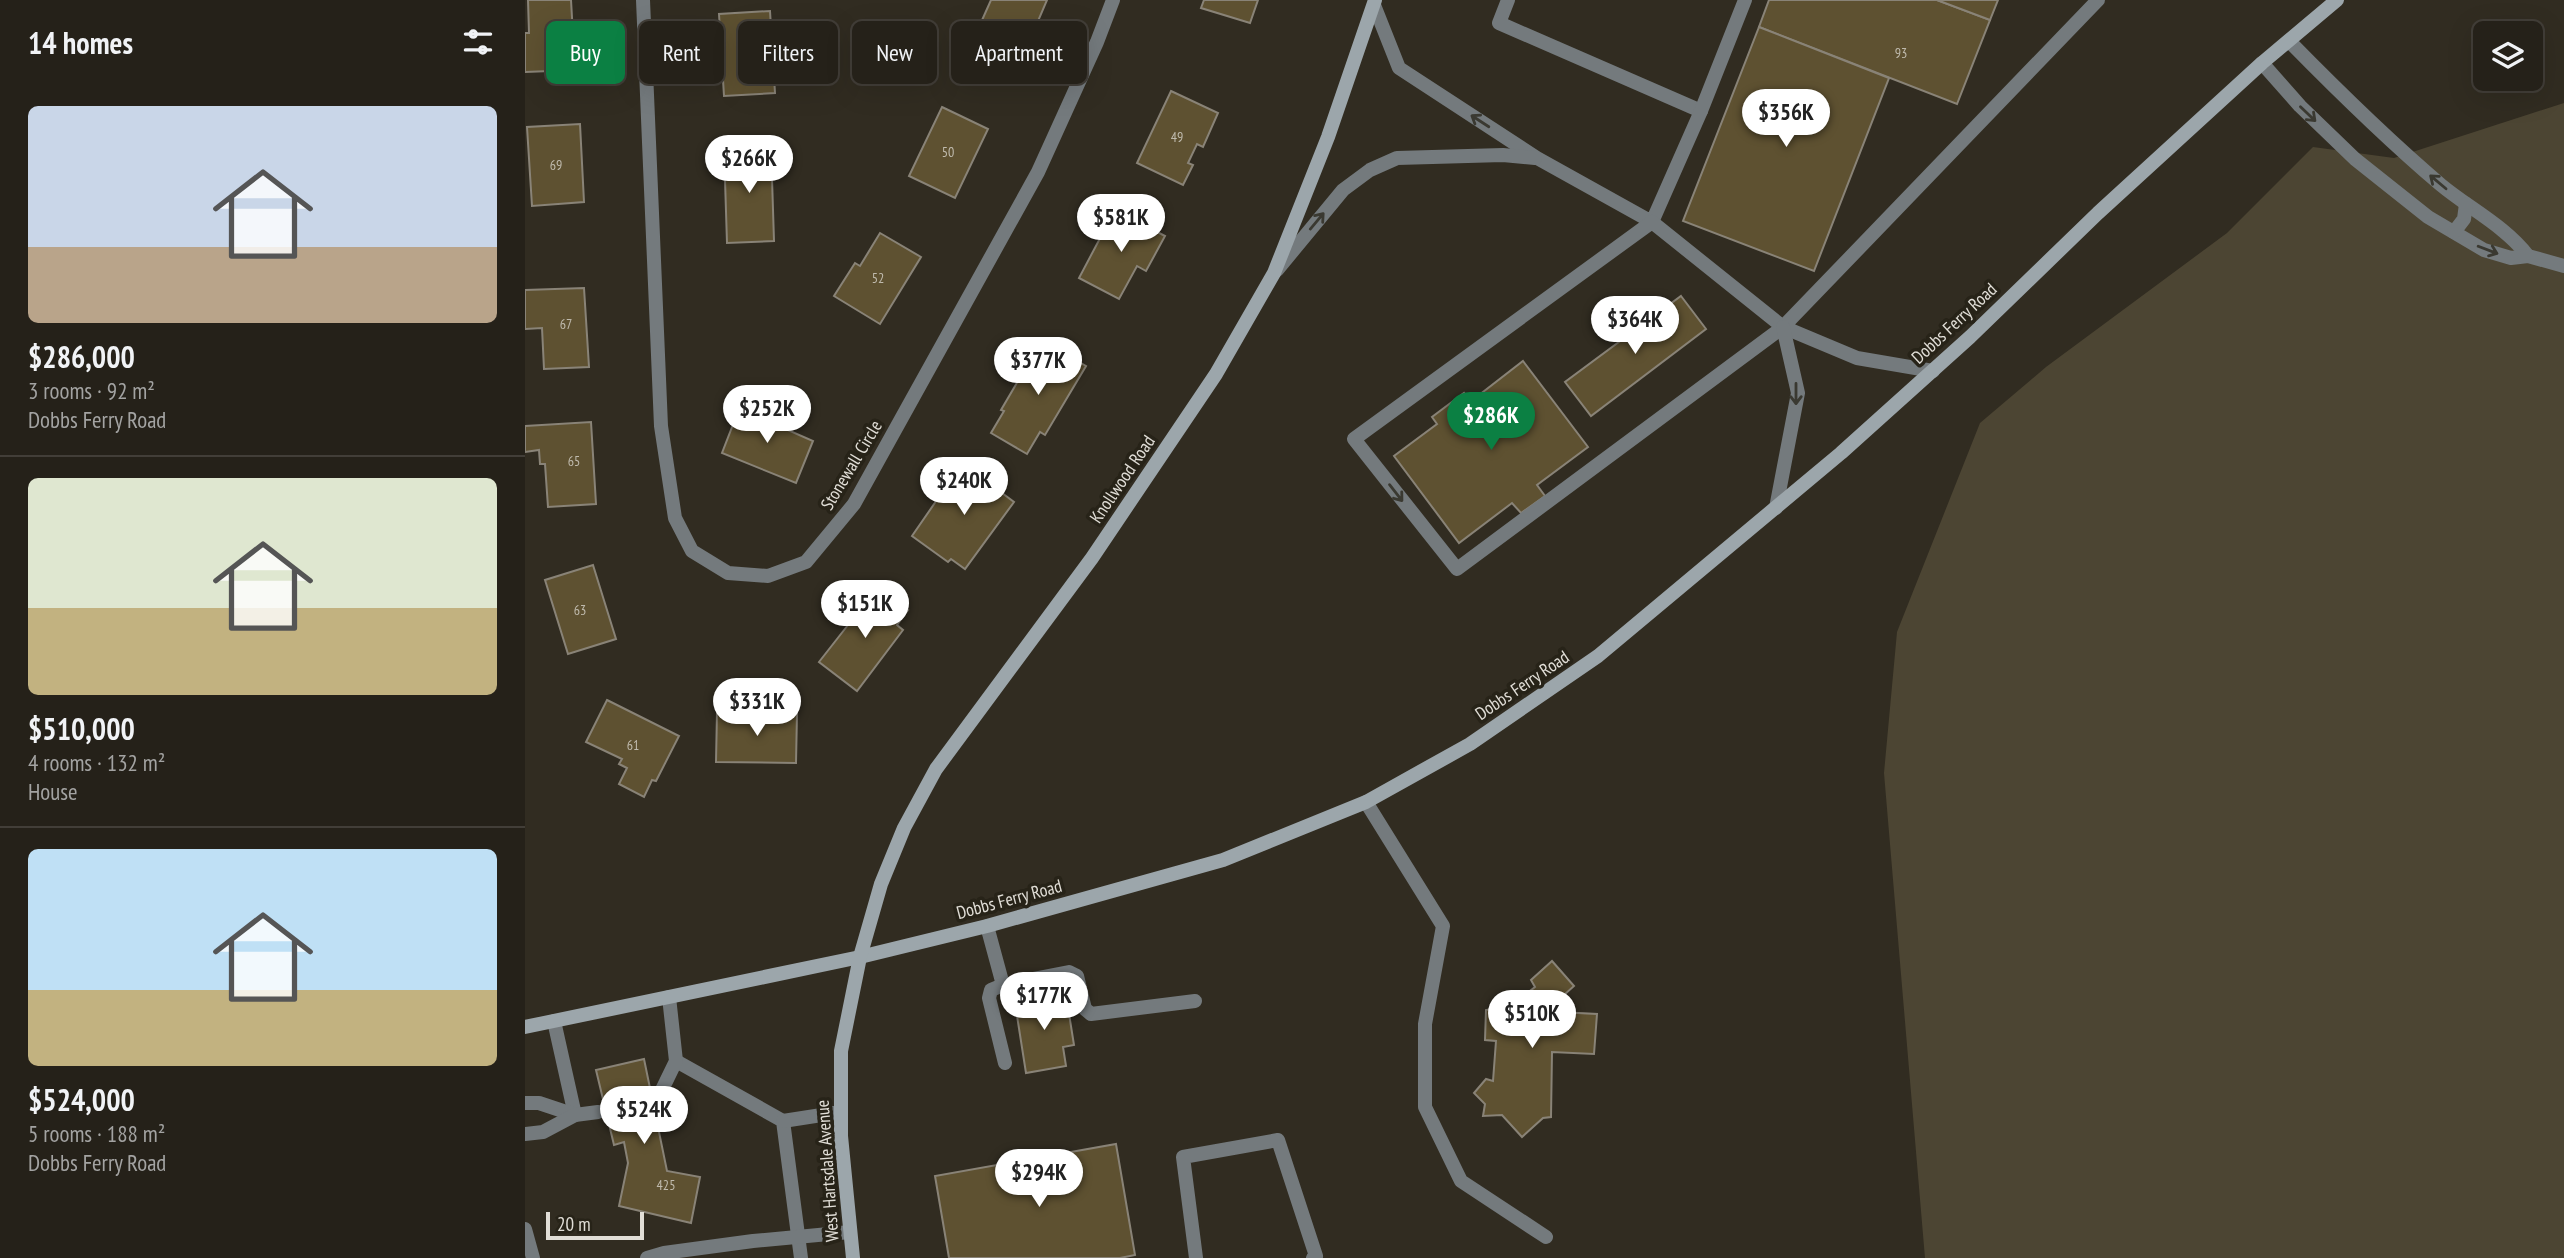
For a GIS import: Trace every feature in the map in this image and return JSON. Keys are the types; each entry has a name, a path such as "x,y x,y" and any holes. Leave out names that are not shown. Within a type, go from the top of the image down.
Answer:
{"main road":[{"name":"Dobbs Ferry Road","path":"525,1027 860,957 987,926 1223,860 1366,802 1470,744 1598,656 1776,508 1933,371 2098,213 2262,63 2337,0"},
{"name":"Knollwood Road","path":"860,957 881,884 904,828 936,769 1092,558 1216,374 1273,274 1328,137 1375,2"},
{"name":"West Hartsdale Avenue","path":"853,1258 841,1136 841,1051 860,957"}],"street":[{"name":"Stonewall Circle","path":"643,0 661,426 675,518 692,551 727,573 768,576 806,562 854,504 1038,173 1097,42 1112,0"},
{"path":"1508,0 1499,23 1701,111"},
{"path":"1745,0 1701,111 1652,222 1354,439 1457,569 1783,327 2098,0"},
{"path":"1375,2 1399,68 1537,158 1652,222 1783,327 1857,358 1933,371"},
{"path":"2290,41 2351,105 2442,186 2515,239 2528,256"},
{"path":"2262,63 2300,106 2355,159 2428,217 2484,250 2511,258 2528,256 2564,266"},
{"path":"1273,274 1343,190 1370,170 1397,158 1503,155 1537,158"},
{"path":"2453,232 2464,219 2466,204"},
{"path":"1776,508 1798,393 1783,327"},
{"path":"1366,802 1443,926 1425,1024 1425,1107 1461,1181 1546,1237"},
{"path":"987,926 1003,985"},
{"path":"1005,1063 989,998 992,990 1003,985 1069,972 1077,976 1085,1009 1091,1014 1195,1001"},
{"path":"659,1098 676,1061 669,997"},
{"path":"554,1021 575,1115"},
{"path":"676,1061 783,1121 841,1112"},
{"path":"525,1103 539,1103 575,1115"},
{"path":"525,1134 543,1132 575,1115 598,1112"},
{"path":"783,1121 801,1258"},
{"path":"1196,1258 1183,1157 1278,1140 1316,1256 1313,1258"},
{"path":"525,1229 533,1258"},
{"path":"647,1258 664,1253 851,1232"}],"shaded area":[{"path":"2564,103 2564,1258 1925,1258 1884,773 1897,632 1980,423 2046,367 2227,233 2313,147 2394,158"}],"building":[{"path":"528,0 571,0 572,21 546,21 546,71 525,72 525,33 529,33"},
{"path":"991,0 1047,0 1038,21 982,21"},
{"path":"1204,0 1258,0 1250,23 1201,8"},
{"path":"1769,0 1937,0 1990,20 1957,104 1759,27"},
{"path":"1937,0 1998,0 1990,20"},
{"path":"770,11 771,21 738,21 738,84 774,84 775,93 724,96 724,21 719,21 719,14"},
{"path":"1759,27 1889,78 1814,271 1683,221"},
{"path":"1171,91 1218,113 1203,147 1197,144 1188,163 1193,165 1183,185 1137,163"},
{"path":"942,107 988,129 955,198 909,176"},
{"path":"580,124 584,202 532,206 527,127"},
{"path":"771,147 774,241 727,243 724,148"},
{"path":"1115,210 1165,236 1146,271 1137,266 1119,299 1079,278"},
{"path":"880,233 921,257 880,324 834,296 855,263 860,266"},
{"path":"584,288 589,367 544,369 542,328 525,329 525,290"},
{"path":"1681,296 1706,329 1591,416 1565,382"},
{"path":"1042,340 1086,366 1045,435 1040,432 1027,454 991,433 1004,411 1001,410"},
{"path":"1523,361 1588,447 1537,485 1545,496 1521,513 1512,503 1459,543 1394,456 1437,424 1432,417 1464,393 1470,402"},
{"path":"741,404 776,418 774,424 813,441 796,483 722,453"},
{"path":"591,422 596,504 548,507 545,464 540,464 539,450 525,452 525,426"},
{"path":"966,461 997,482 994,487 1014,502 965,569 951,559 948,562 912,536 941,494 945,497"},
{"path":"593,565 616,639 568,654 545,580"},
{"path":"877,588 908,610 897,625 903,630 857,691 819,662"},
{"path":"607,700 679,736 656,781 652,780 644,797 619,784 627,768 619,764 622,759 586,742"},
{"path":"717,712 797,713 796,763 716,762"},
{"path":"1552,961 1574,986 1553,1005 1544,1003 1540,1011 1597,1014 1594,1054 1552,1052 1551,1117 1543,1118 1522,1137 1502,1115 1483,1116 1485,1104 1474,1093 1486,1079 1493,1081 1496,1041 1485,1040 1486,1010 1512,1005 1535,987 1531,980"},
{"path":"1066,995 1074,1045 1063,1047 1066,1066 1026,1073 1015,1003"},
{"path":"644,1059 667,1171 700,1177 691,1223 619,1206 628,1163 624,1142 614,1145 596,1070"},
{"path":"1116,1144 1135,1255 1120,1258 949,1258 935,1176"}]}
